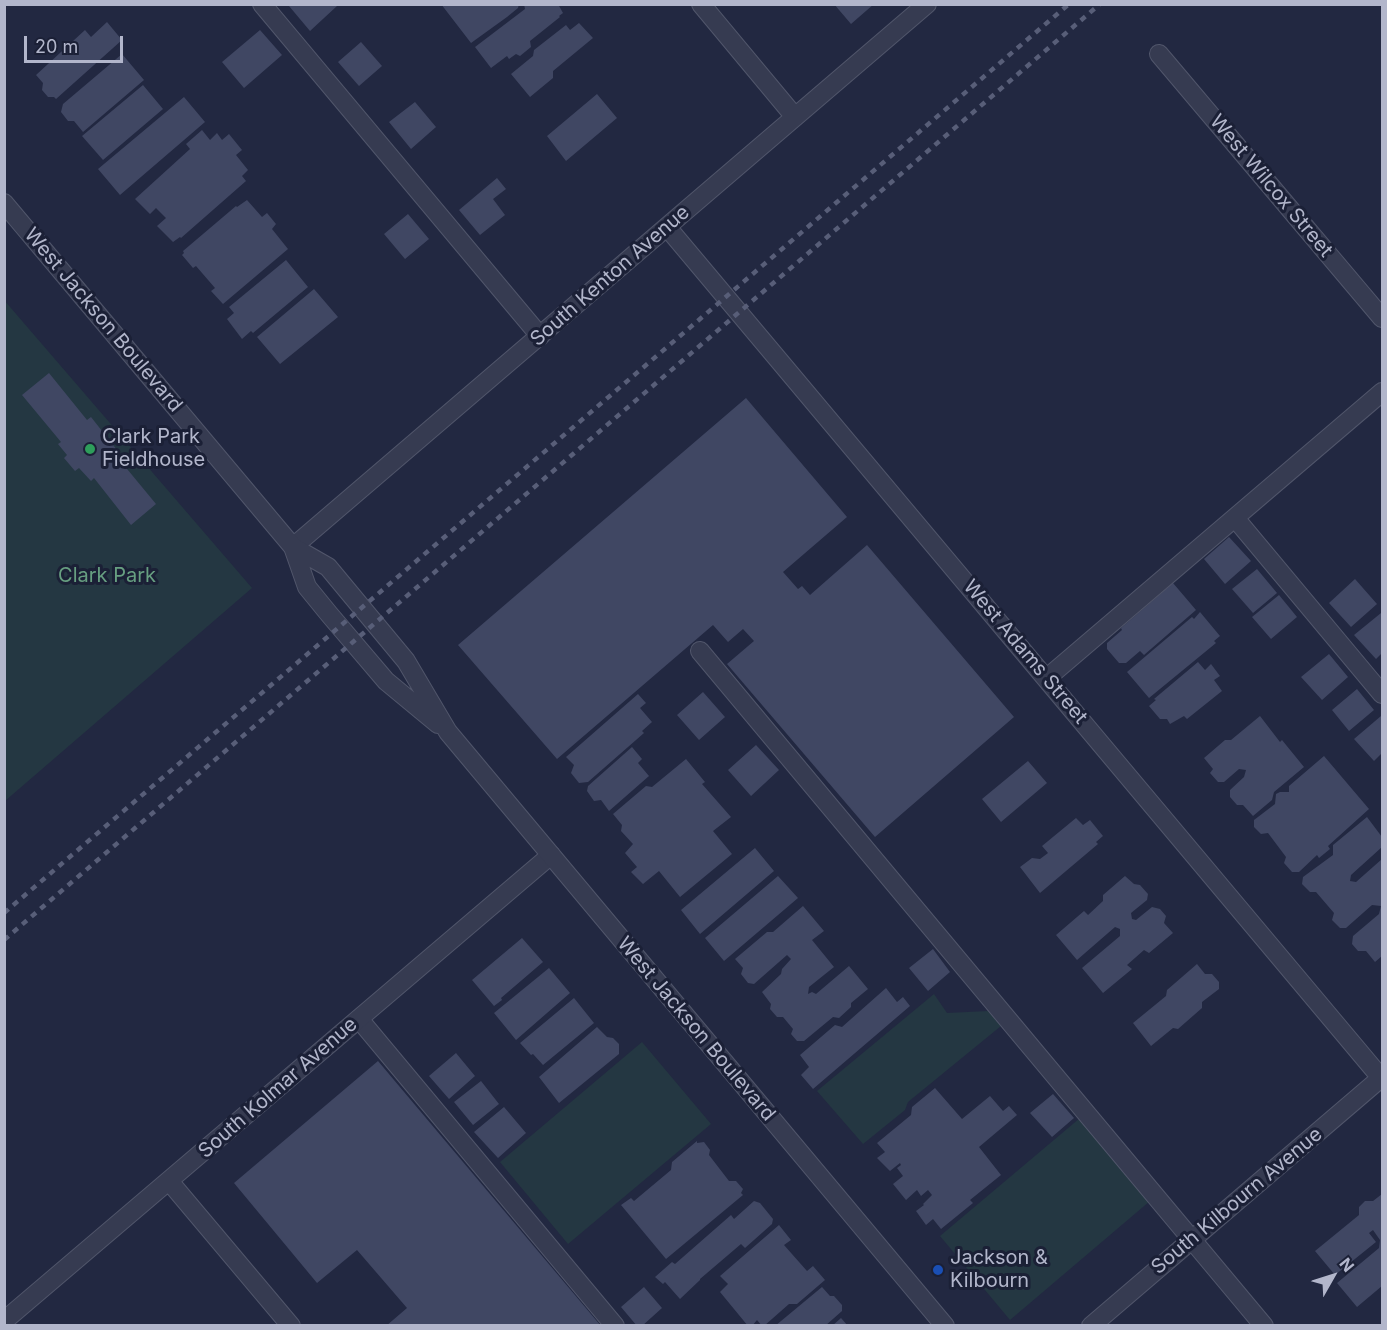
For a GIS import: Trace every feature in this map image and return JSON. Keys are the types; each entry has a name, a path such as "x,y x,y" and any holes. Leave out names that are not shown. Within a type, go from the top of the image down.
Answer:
{"street":[{"path":"262,4 540,336"},
{"path":"701,4 795,117"},
{"name":"South Kenton Avenue","path":"293,547 927,4"},
{"name":"West Wilcox Street","path":"1159,54 1383,318"},
{"name":"West Jackson Boulevard","path":"4,203 293,547 327,567 350,594 406,661 448,732 945,1326"},
{"name":"West Adams Street","path":"667,227 1382,1078"},
{"path":"1047,678 1383,393"},
{"path":"1235,518 1383,694"},
{"name":"West Jackson Boulevard","path":"293,547 307,587 329,614 386,681 448,732"},
{"path":"700,651 1264,1326"},
{"name":"South Kolmar Avenue","path":"4,1321 551,855"},
{"path":"359,1019 615,1326"},
{"name":"South Kilbourn Avenue","path":"1091,1326 1382,1078"},
{"path":"170,1181 291,1326"}],"green space":[{"name":"Clark Park","path":"4,300 252,588 5,801 4,801"},
{"path":"934,994 947,1013 988,1011 1001,1026 908,1102 905,1110 863,1144 817,1091"},
{"path":"642,1042 711,1124 568,1244 500,1162"},
{"path":"1080,1118 1150,1201 1010,1320 940,1236"}],"building":[{"path":"291,4 336,4 337,6 310,31 289,6"},
{"path":"441,4 519,4 518,8 507,17 471,43"},
{"path":"524,4 558,4 563,13 530,41 531,47 520,56 516,54 509,59 507,56 491,68 475,47 525,9"},
{"path":"834,4 874,4 851,24"},
{"path":"107,22 122,40 56,99 48,97 42,90 43,83 36,75 85,30 91,37"},
{"path":"579,23 593,38 553,71 553,78 530,97 511,74 533,56 534,50 566,25 570,30"},
{"path":"260,30 282,55 244,88 222,62"},
{"path":"361,42 382,66 359,86 338,62"},
{"path":"122,54 144,80 83,132 74,121 68,121 61,112 63,104"},
{"path":"143,85 163,109 103,160 82,136"},
{"path":"597,94 617,118 566,161 547,136"},
{"path":"184,97 205,122 120,195 98,169"},
{"path":"415,102 436,127 411,149 389,122"},
{"path":"202,130 210,140 217,133 222,140 229,134 242,150 236,155 248,170 242,176 246,181 181,238 173,242 157,226 166,218 156,208 150,214 135,199 190,149 186,144"},
{"path":"497,178 506,189 493,199 505,215 480,235 459,210"},
{"path":"247,200 262,217 267,213 276,224 272,229 288,249 223,304 211,291 215,288 196,266 193,268 182,255 183,251 236,206"},
{"path":"408,214 429,239 405,259 384,234"},
{"path":"286,260 308,287 253,333 251,331 242,339 227,319 234,313 229,307"},
{"path":"314,289 338,317 280,364 257,337"},
{"name":"Clark Park Fieldhouse","path":"49,373 87,420 91,417 121,455 118,458 156,504 131,525 94,478 91,481 79,468 75,471 64,458 67,455 58,444 61,442 22,395"},
{"path":"746,398 847,517 783,572 798,589 802,586 810,595 867,545 1014,717 875,837 727,664 754,641 743,629 728,642 713,625 557,759 458,645"},
{"path":"1229,537 1251,561 1225,584 1204,559"},
{"path":"1257,569 1277,593 1253,613 1232,589"},
{"path":"1355,579 1377,604 1351,627 1329,603"},
{"path":"1173,583 1196,610 1144,655 1140,651 1126,663 1119,663 1107,649 1107,643"},
{"path":"1279,595 1297,617 1271,639 1252,617"},
{"path":"1200,612 1220,636 1214,641 1216,643 1149,698 1127,672"},
{"path":"1381,613 1382,653 1376,659 1354,635"},
{"path":"1329,654 1348,677 1322,700 1301,677"},
{"path":"1198,662 1205,670 1211,664 1220,676 1214,680 1222,691 1187,719 1184,716 1170,724 1167,719 1160,719 1149,706 1156,700 1154,699"},
{"path":"1357,689 1374,710 1349,731 1332,710"},
{"path":"703,692 725,717 699,740 677,715"},
{"path":"638,694 646,703 640,708 652,722 642,731 644,733 588,782 579,783 571,773 574,765 566,757"},
{"path":"1260,716 1280,742 1282,740 1304,767 1274,792 1272,800 1253,816 1243,805 1237,805 1230,797 1230,790 1244,777 1246,770 1239,769 1224,782 1218,782 1210,773 1213,769 1204,758 1225,740 1231,740"},
{"path":"1381,716 1382,753 1374,761 1354,739"},
{"path":"756,745 779,770 751,796 728,770"},
{"path":"632,747 642,759 638,763 649,776 609,811 601,800 594,801 587,791 588,786"},
{"path":"1324,756 1369,809 1328,846 1330,849 1319,858 1317,855 1299,872 1292,872 1284,863 1286,857 1268,833 1261,834 1254,827 1254,820 1275,804 1276,794 1289,792 1289,786"},
{"path":"686,759 705,782 702,784 731,817 713,831 732,854 680,897 659,871 643,884 631,872 637,867 625,853 633,844 621,831 622,825 613,814 646,786 652,787"},
{"path":"1028,761 1047,783 1001,822 982,799"},
{"path":"1367,817 1382,837 1382,847 1351,875 1350,881 1356,882 1382,859 1382,956 1375,962 1366,951 1358,951 1352,944 1353,936 1379,914 1381,906 1372,905 1346,928 1340,928 1332,920 1334,913 1316,892 1310,892 1302,884 1303,877 1333,855 1333,845"},
{"path":"1076,818 1083,825 1090,820 1103,836 1096,842 1098,844 1040,893 1020,867 1032,858 1040,859 1048,853 1042,846"},
{"path":"755,848 774,871 700,934 681,910"},
{"path":"778,876 798,898 724,961 705,938"},
{"path":"1125,876 1134,884 1140,885 1148,894 1147,900 1131,913 1132,919 1136,920 1152,907 1160,909 1166,916 1164,923 1173,933 1149,953 1144,950 1127,965 1132,969 1103,993 1082,968 1120,936 1120,929 1115,927 1077,960 1056,935 1084,911 1088,915 1103,901 1103,895"},
{"path":"803,906 824,931 812,940 834,967 809,987 808,994 812,992 816,994 849,966 868,989 851,1003 851,1007 839,1018 833,1017 804,1041 797,1041 791,1034 793,1029 783,1017 777,1017 770,1009 771,1004 762,992 781,974 782,969 791,959 787,955 754,984 748,983 741,974 743,968 735,959 767,932 773,932"},
{"path":"522,938 543,962 494,1006 472,980"},
{"path":"933,949 950,972 928,991 909,968"},
{"path":"1197,964 1205,974 1212,974 1219,982 1219,989 1202,1002 1202,1008 1178,1029 1173,1028 1151,1046 1133,1023 1166,996 1167,990"},
{"path":"549,968 570,993 516,1040 494,1013"},
{"path":"886,988 897,1002 903,997 910,1006 813,1089 801,1075 809,1067 800,1055 835,1025 842,1027"},
{"path":"574,998 594,1023 543,1065 520,1043"},
{"path":"597,1027 619,1044 619,1054 559,1103 539,1077"},
{"path":"456,1053 475,1076 449,1099 429,1076"},
{"path":"378,1061 601,1326 386,1326 407,1308 357,1250 317,1283 234,1183"},
{"path":"481,1081 499,1104 473,1125 454,1102"},
{"path":"935,1088 962,1119 990,1096 1003,1111 1009,1106 1017,1115 979,1147 1001,1175 970,1200 973,1203 941,1229 933,1219 926,1225 916,1211 932,1195 928,1190 921,1196 917,1190 906,1200 893,1184 903,1176 897,1168 901,1165 900,1163 890,1171 877,1158 885,1152 877,1143 911,1115 912,1107"},
{"path":"1053,1094 1074,1118 1052,1137 1030,1113"},
{"path":"504,1107 526,1133 498,1158 474,1132"},
{"path":"697,1141 697,1143 704,1142 710,1150 709,1155 729,1181 736,1181 743,1189 741,1193 743,1195 666,1259 621,1205 631,1198 634,1201 671,1170 672,1162"},
{"path":"1382,1194 1382,1286 1357,1307 1337,1283 1379,1248 1380,1240 1373,1230 1369,1233 1376,1242 1335,1275 1315,1251 1359,1215 1359,1207 1365,1201 1373,1201"},
{"path":"754,1201 760,1203 773,1219 772,1224 745,1248 741,1244 680,1299 665,1282 663,1284 655,1277 672,1262 675,1264 731,1215 734,1219"},
{"path":"779,1225 791,1240 784,1245 807,1271 813,1266 825,1280 797,1304 789,1304 764,1326 757,1320 752,1326 748,1326 720,1292 728,1284 720,1276"},
{"path":"644,1287 662,1308 642,1326 637,1326 621,1307"},
{"path":"822,1287 842,1305 842,1311 825,1326 775,1326"},
{"path":"841,1318 848,1326 832,1326"}],"railway":[{"path":"4,913 1069,4"},
{"path":"4,940 1100,4"}],"place":[{"name":"Clark Park Fieldhouse","path":"90,449"},
{"name":"Jackson & Kilbourn","path":"938,1270"}]}
